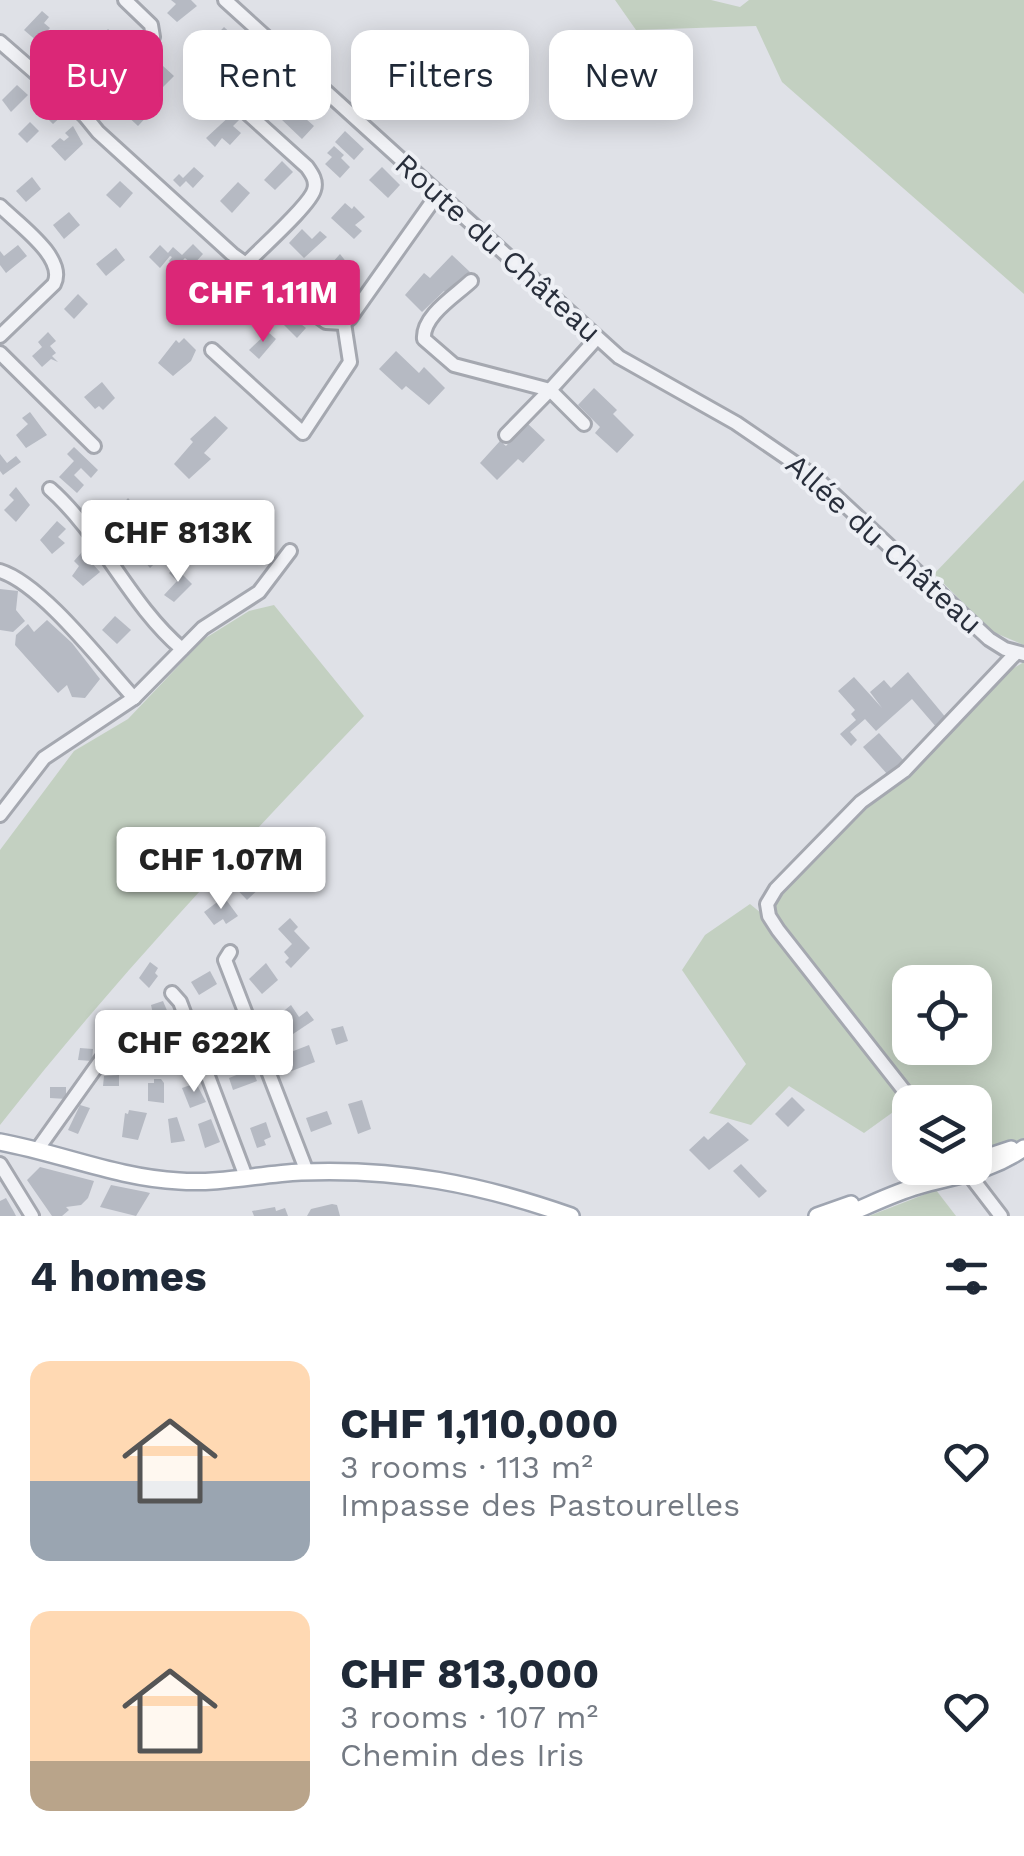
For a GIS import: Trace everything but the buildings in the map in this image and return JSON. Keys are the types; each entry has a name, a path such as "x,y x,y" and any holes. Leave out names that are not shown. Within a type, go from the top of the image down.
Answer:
{"main road":[{"path":"0,1142 143,1178 184,1182 308,1172 386,1175 482,1187 571,1216"},
{"path":"992,1158 1024,1146"},
{"path":"817,1216 913,1185"},
{"path":"843,1216 919,1185"}],"street":[{"path":"126,0 152,30"},
{"name":"Route du Château","path":"225,0 596,338 640,371 693,401"},
{"path":"0,42 30,68"},
{"path":"88,120 232,254 326,322 344,323"},
{"path":"247,264 315,189 307,167 256,120"},
{"path":"212,350 303,433 350,362 344,323 437,194"},
{"path":"0,206 54,260 58,276 0,336"},
{"path":"471,281 430,319 424,340 454,365 550,390 584,424"},
{"path":"506,435 596,338"},
{"path":"0,353 94,446"},
{"name":"Allée du Château","path":"693,401 761,438 815,476 989,639 1020,654"},
{"path":"50,489 82,522 150,614 182,649"},
{"path":"0,816 44,758 134,698 203,628 248,601 276,573 290,552"},
{"path":"0,571 29,586 134,698"},
{"path":"900,1085 778,930 766,909 768,898 861,802 904,771 1020,654"},
{"path":"230,952 225,960 308,1172"},
{"path":"172,993 180,1002 250,1176"},
{"path":"195,1022 250,1176"},
{"path":"37,1150 106,1053"},
{"path":"0,1164 32,1216"},
{"path":"978,1185 1001,1216"}],"green space":[{"path":"615,0 711,0 740,7 749,0 1024,0 1024,294 782,82 756,26 636,30"},
{"path":"1024,480 1024,645 993,632 934,574"},
{"path":"274,605 364,716 132,967 0,1125 0,850 74,751 128,719 204,639 249,611"},
{"path":"1024,662 1024,1139 992,1150 992,1085 907,1085 773,914 773,898 863,807 914,768 1004,674"},
{"path":"750,904 761,913 894,1085 892,1113 864,1133 789,1086 751,1125 709,1113 746,1064 682,970 705,935"},
{"path":"936,1190 956,1216 869,1216"}]}
